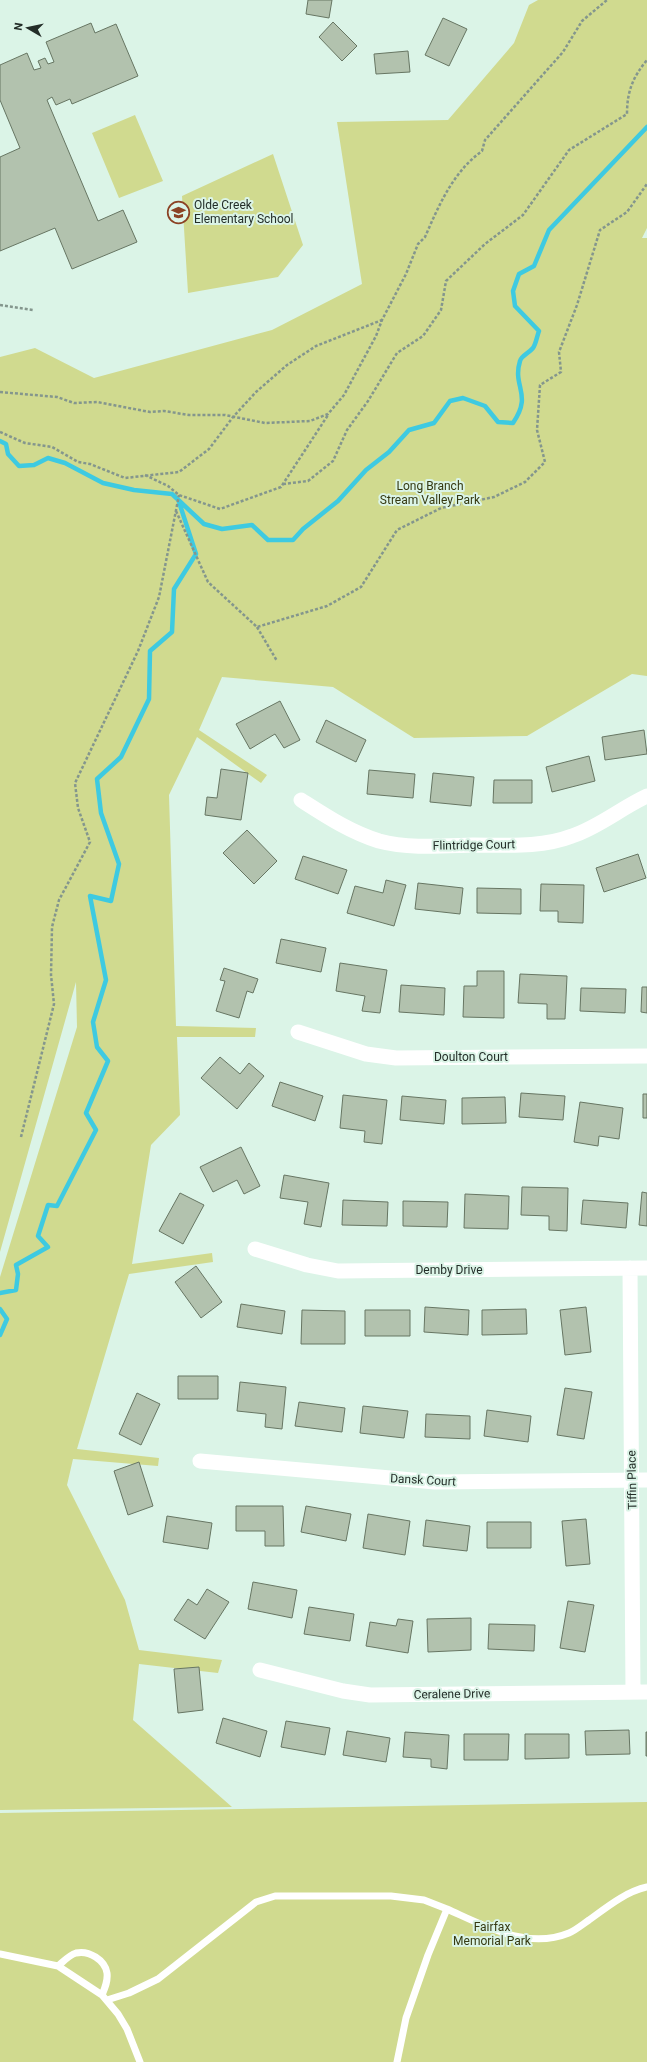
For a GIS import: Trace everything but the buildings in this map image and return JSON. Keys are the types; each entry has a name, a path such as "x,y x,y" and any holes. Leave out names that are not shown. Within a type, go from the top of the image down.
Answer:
{"street":[{"name":"Flintridge Court","path":"301,800 331,819 363,835 392,844 418,846 531,844 554,841 572,836 597,825 647,796"},
{"name":"Doulton Court","path":"298,1032 366,1054 396,1058 647,1056"},
{"name":"Demby Drive","path":"255,1248 307,1265 338,1271 647,1268"},
{"name":"Tiffin Place","path":"630,1268 632,1480 640,1692"},
{"name":"Dansk Court","path":"200,1461 435,1482 647,1480"},
{"name":"Ceralene Drive","path":"260,1670 343,1691 370,1694 640,1692"}],"lane":[{"path":"105,1997 129,1993 158,1979 256,1902 275,1896 391,1896 424,1900 515,1937 532,1939 554,1938 570,1933 616,1899 647,1888"},
{"path":"397,2062 406,2018 428,1955 447,1909"},
{"path":"58,1966 75,1953 85,1952 96,1957 103,1964 107,1973 105,1997"},
{"path":"0,1954 58,1966 105,1997 127,2030 140,2062"}],"path":[{"path":"145,475 168,486 179,495 220,509 281,487 328,414 344,395 376,336 382,320 406,274 418,244 425,237 452,181 470,160 482,150 485,140 564,52 582,21 607,0"},
{"path":"283,484 308,481 333,461 347,430 368,401 398,353 423,336 441,310 446,281 485,244 523,215 569,150 627,114 627,98 637,72 647,60"},
{"path":"257,627 327,606 361,587 397,530 441,508 494,497 525,482 545,462 537,430 540,385 561,372 559,352 577,305 600,230 628,212 647,184"},
{"path":"0,305 33,310"},
{"path":"0,432 25,443 52,447 78,462 90,464 125,478 179,472 209,449 233,417 256,392 287,365 316,346 382,320"},
{"path":"0,392 57,397 74,403 97,402 150,412 164,411 189,415 225,415 275,424 310,421 328,414"},
{"path":"21,1137 54,1004 51,974 52,926 59,900 90,842 78,808 74,783 138,651 159,598 179,495"},
{"path":"176,511 208,582 257,627 277,661"}],"green space":[{"name":"Long Branch Stream Valley Park","path":"538,0 647,0 647,228 642,238 647,238 647,676 632,674 527,736 414,738 333,687 222,677 199,730 267,775 261,783 197,737 169,795 176,1026 256,1028 255,1037 177,1037 180,1115 151,1145 132,1264 212,1253 213,1262 129,1274 77,1449 159,1458 158,1466 73,1459 67,1485 125,1600 139,1650 222,1660 218,1673 139,1664 133,1720 232,1807 0,1810 0,1277 77,1027 76,982 0,1252 0,357 35,348 94,378 272,330 362,284 337,122 448,120 514,43 529,5"},
{"path":"135,115 163,181 119,198 92,133"},
{"path":"273,154 303,245 278,277 188,293 182,196"},
{"name":"Fairfax Memorial Park","path":"647,1802 647,2062 0,2062 0,1813"}],"waterway":[{"path":"0,441 6,444 8,454 19,466 34,465 48,458 65,463 103,483 134,490 172,494 204,524 222,529 252,525 268,540 293,540 303,529 338,501 366,470 389,452 409,430 434,423 450,401 463,398 485,406 498,422 513,423 519,413 522,397 518,378 520,361 533,348 539,331 515,306 513,291 519,274 534,266 549,230 647,127"},
{"path":"0,1293 16,1290 18,1274 16,1265 48,1247 38,1236 48,1205 57,1206 96,1130 86,1113 108,1061 97,1047 93,1022 106,980 90,896 111,901 119,864 101,813 97,779 121,757 149,699 150,651 172,632 174,589 196,554 179,502"},
{"path":"0,1309 7,1319 0,1335"}],"place":[{"name":"Olde Creek Elementary School","path":"179,212"}]}
